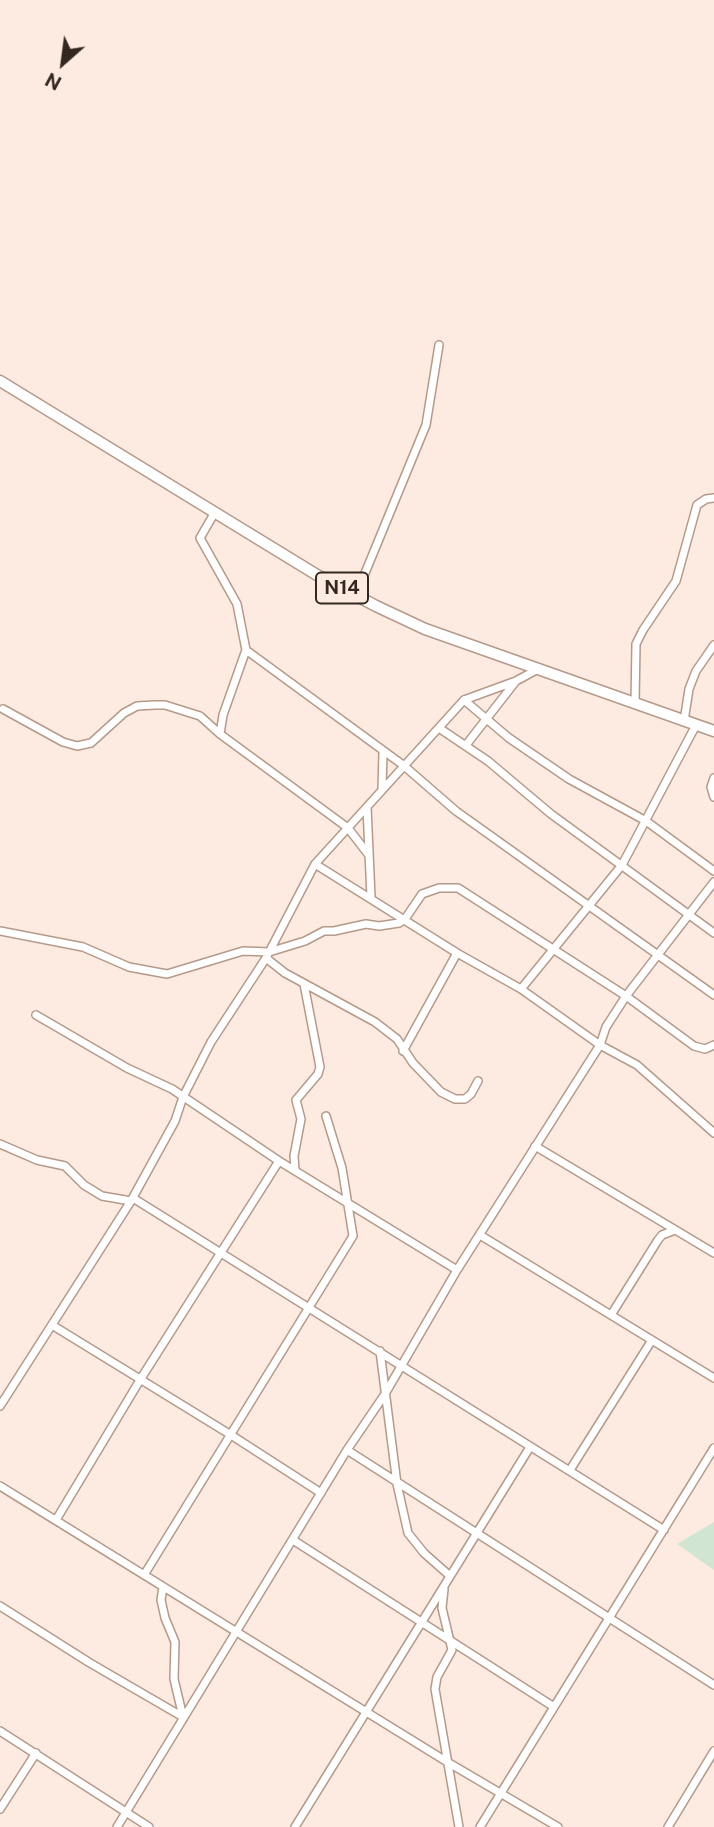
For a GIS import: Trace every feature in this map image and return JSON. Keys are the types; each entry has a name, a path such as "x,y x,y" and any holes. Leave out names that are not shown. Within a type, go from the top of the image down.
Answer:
{"main road":[{"name":"N14","path":"0,380 317,575 356,596 425,629 714,732"}],"street":[{"path":"356,596 426,425 439,345"},
{"path":"635,704 636,644 676,581 697,505 706,499 714,498"},
{"path":"215,512 200,538 237,604 246,650 223,715 220,734"},
{"path":"684,721 689,689 696,671 714,645"},
{"path":"246,650 403,765 456,811 714,995"},
{"path":"0,1406 132,1200 224,1020 268,955 315,864 464,700 516,681 538,669"},
{"path":"466,745 516,681"},
{"path":"464,700 485,719 569,779 646,821 714,871"},
{"path":"3,709 64,742 77,746 91,743 124,713 137,706 165,705 200,716 220,734 348,828 368,854"},
{"path":"521,989 622,865 696,725"},
{"path":"439,728 466,745 551,814 714,933"},
{"path":"382,789 383,751"},
{"path":"714,778 711,787 714,797"},
{"path":"367,807 371,897"},
{"path":"315,864 457,953 521,989 600,1045 637,1065 714,1133"},
{"path":"117,1827 347,1450 385,1394 457,1270 600,1045 606,1027 626,996 714,882"},
{"path":"0,931 83,947 129,968 167,974 243,951 268,955 324,931 366,924 379,926 399,923 405,919 422,894 439,888 458,888 555,948 694,1046 705,1049 714,1045"},
{"path":"403,1051 457,953"},
{"path":"268,955 273,965 375,1022 397,1039 403,1051 441,1092 455,1099 465,1099 478,1081"},
{"path":"295,1170 294,1156 301,1119 296,1100 318,1074 320,1067 303,984"},
{"path":"36,1015 127,1068 172,1089 279,1161 457,1270"},
{"path":"144,1575 353,1236 342,1168 326,1116"},
{"path":"0,1144 37,1160 65,1166 84,1185 102,1196 132,1200 221,1252 664,1530"},
{"path":"536,1146 714,1253"},
{"path":"56,1520 139,1380 279,1161"},
{"path":"611,1315 658,1240 663,1234 676,1230"},
{"path":"480,1235 714,1378"},
{"path":"51,1325 232,1435 321,1493"},
{"path":"570,1469 652,1340"},
{"path":"380,1351 397,1484 408,1533 448,1579"},
{"path":"295,1827 530,1447"},
{"path":"480,1827 714,1448"},
{"path":"347,1450 714,1685"},
{"path":"0,1486 449,1763 558,1827"},
{"path":"292,1540 554,1707"},
{"path":"448,1579 442,1595 442,1608 452,1650 435,1682 459,1827"},
{"path":"163,1587 161,1600 175,1642 174,1679 183,1717"},
{"path":"0,1606 183,1717"},
{"path":"0,1731 149,1827"},
{"path":"667,1827 714,1751"},
{"path":"0,1809 36,1753"}],"green space":[{"path":"714,1522 714,1570 677,1544"}]}
